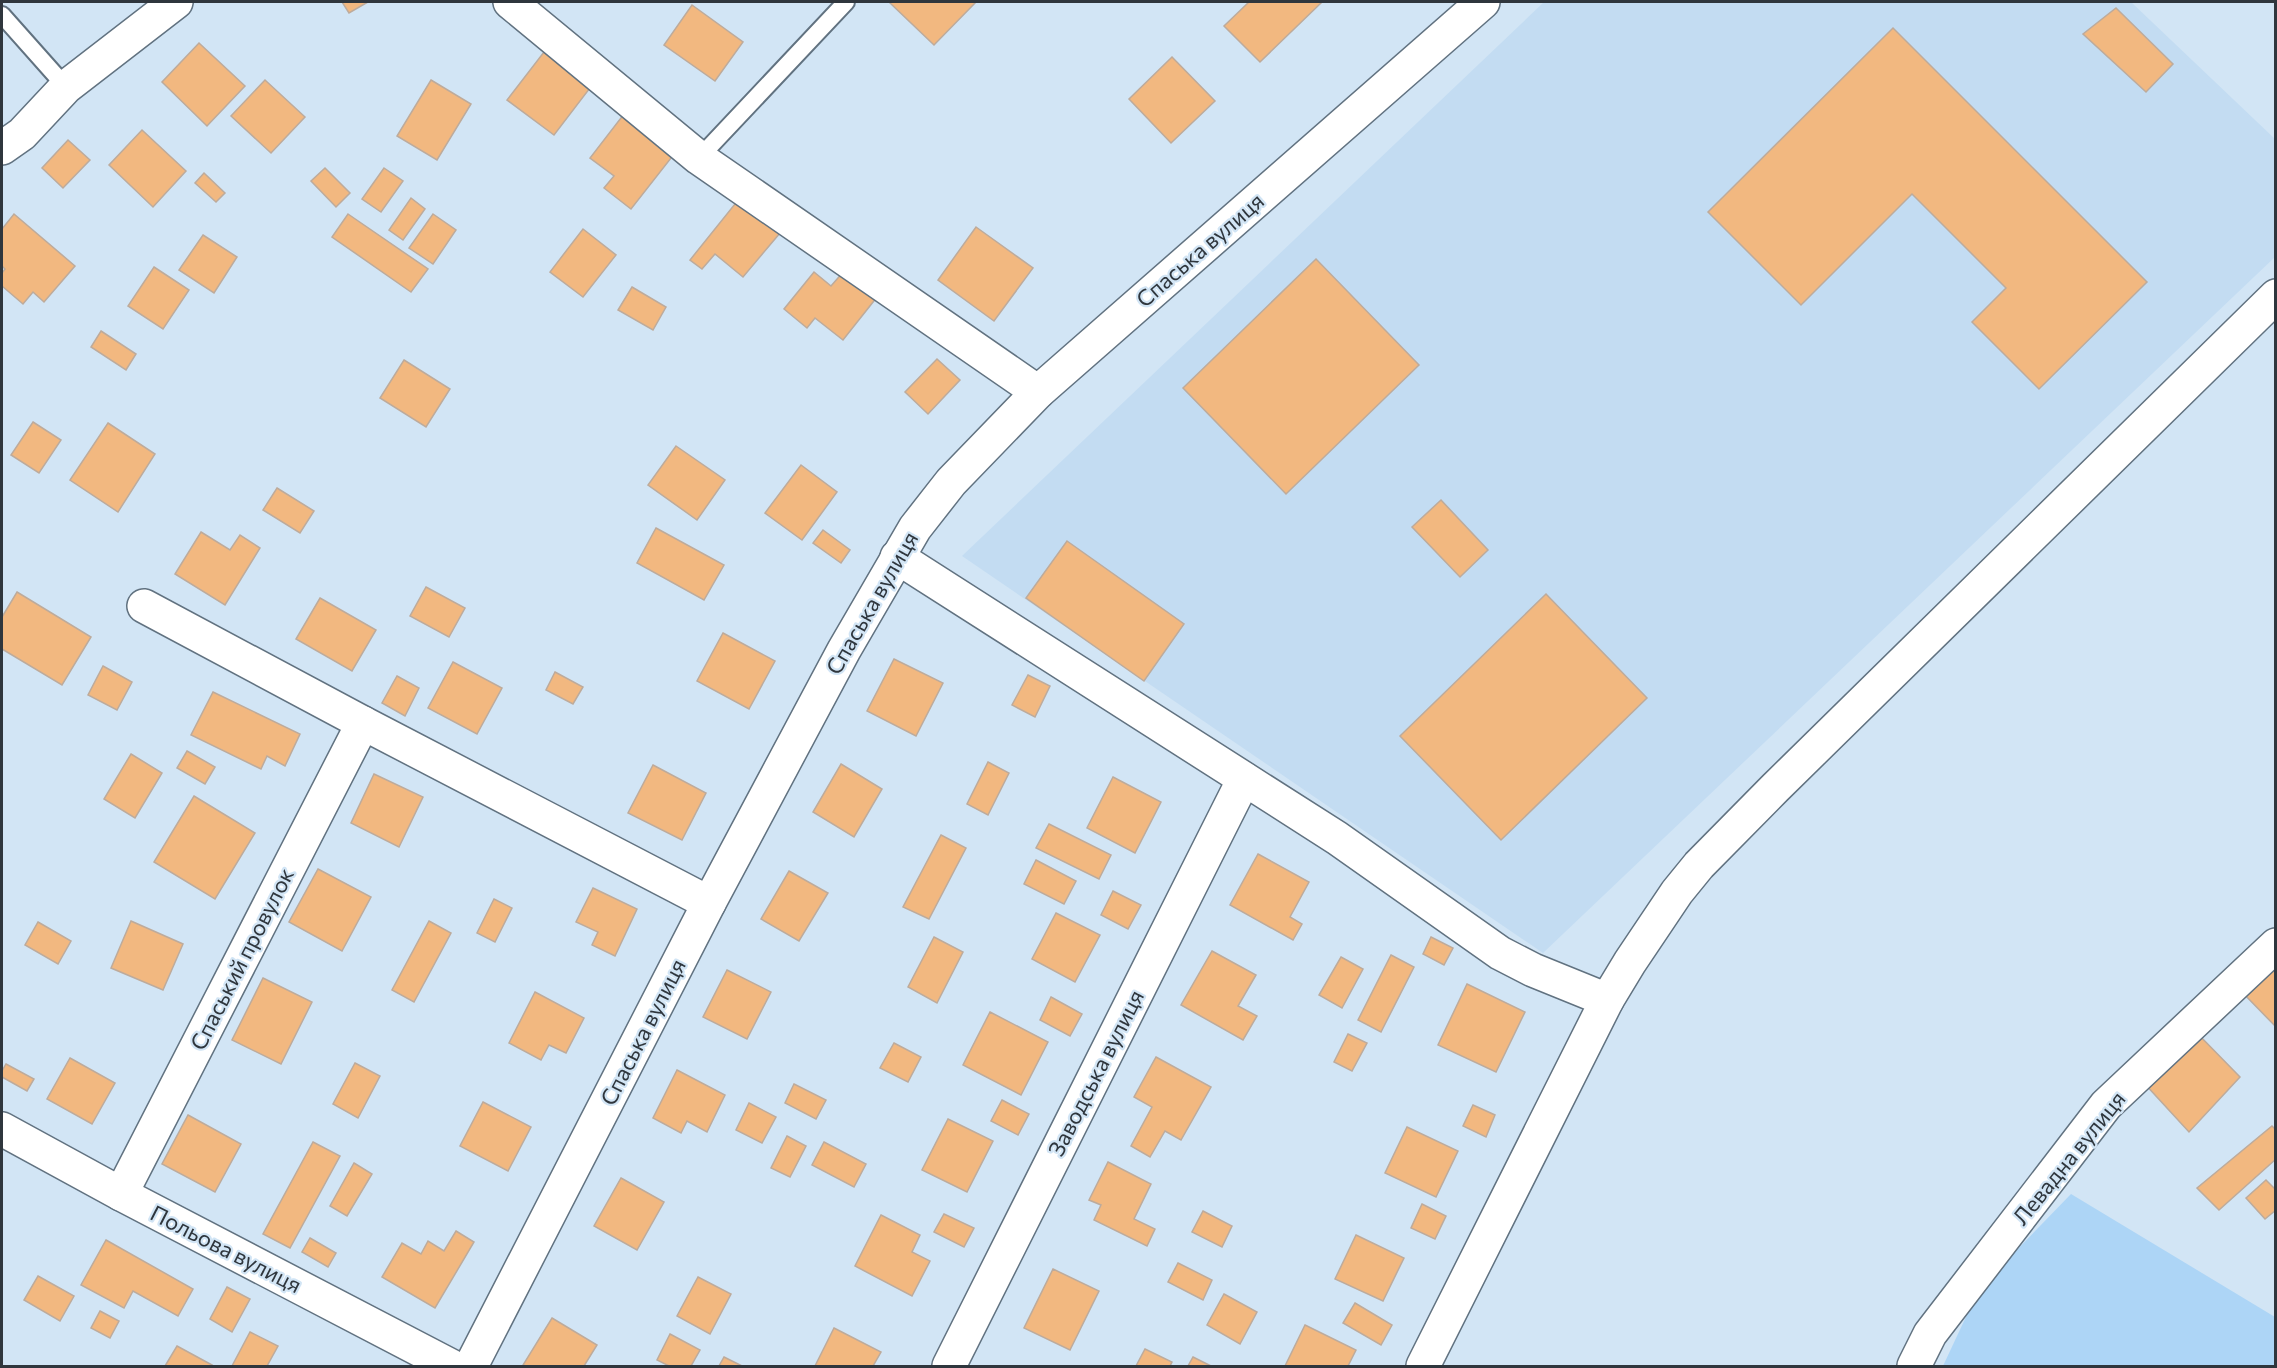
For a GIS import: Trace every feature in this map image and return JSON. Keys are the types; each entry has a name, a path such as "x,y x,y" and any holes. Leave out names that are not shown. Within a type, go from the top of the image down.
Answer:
{"street":[{"path":"2,148 22,134 66,87 176,2"},
{"path":"510,2 699,159 1038,392"},
{"name":"Спаська вулиця","path":"471,1366 709,903 844,650 915,528 951,482 1038,392 1483,2"},
{"path":"1423,1366 1607,1000 1652,926 1699,865 2276,296"},
{"path":"897,557 1337,838 1500,952 1533,970 1607,1000"},
{"path":"144,606 709,903"},
{"name":"Спаський провулок","path":"121,1194 363,723"},
{"name":"Заводська вулиця","path":"949,1366 1244,778"},
{"name":"Левадна вулиця","path":"1914,1366 1930,1334 2106,1105 2276,945"},
{"name":"Польова вулиця","path":"2,1129 121,1194 451,1366"}],"lane":[{"path":"699,159 846,2"},
{"path":"2,15 66,87"}],"shaded area":[{"path":"1544,2 2131,2 2275,139 2275,257 1543,953 962,556"},
{"path":"2071,1194 2275,1317 2275,1366 1943,1366 1979,1289"}],"building":[{"path":"342,2 368,2 349,13"},
{"path":"889,2 976,2 934,45"},
{"path":"1249,2 1322,2 1260,62 1224,26"},
{"path":"692,5 743,42 715,81 664,45"},
{"path":"2116,8 2173,64 2146,92 2083,34"},
{"path":"1893,28 2147,282 2039,389 1972,322 2006,288 1912,194 1801,305 1708,212"},
{"path":"199,43 245,86 207,126 162,82"},
{"path":"544,52 590,88 554,135 507,100"},
{"path":"1172,57 1215,101 1171,143 1129,99"},
{"path":"265,80 305,117 271,153 231,116"},
{"path":"431,80 471,104 437,160 397,136"},
{"path":"624,114 675,153 631,209 604,188 614,176 590,158"},
{"path":"142,130 186,171 153,207 109,165"},
{"path":"68,140 90,160 63,188 42,168"},
{"path":"325,168 350,193 336,207 311,181"},
{"path":"384,168 403,181 381,212 362,199"},
{"path":"204,173 225,193 216,202 195,183"},
{"path":"411,198 425,209 403,240 389,230"},
{"path":"739,199 780,233 743,277 715,254 702,269 690,260"},
{"path":"14,214 75,266 44,302 33,292 23,304 2,286 2,273 5,269 2,266 2,229"},
{"path":"348,214 428,269 411,292 332,237"},
{"path":"433,214 456,230 433,264 409,248"},
{"path":"976,227 1033,268 994,321 938,280"},
{"path":"583,229 616,255 583,297 550,272"},
{"path":"203,235 237,257 214,293 179,270"},
{"path":"1316,259 1419,365 1286,494 1183,388"},
{"path":"154,267 189,290 163,329 128,306"},
{"path":"844,271 877,297 843,340 815,318 807,328 784,309 814,272 831,286"},
{"path":"632,287 666,307 653,330 618,310"},
{"path":"101,331 136,354 126,370 91,347"},
{"path":"937,359 960,380 928,414 905,392"},
{"path":"404,360 450,389 426,427 380,398"},
{"path":"33,422 61,440 39,473 11,455"},
{"path":"108,423 155,454 118,512 70,480"},
{"path":"676,446 725,480 697,520 648,485"},
{"path":"801,465 837,492 802,540 765,513"},
{"path":"277,488 314,511 300,533 263,510"},
{"path":"1441,500 1488,550 1460,577 1412,527"},
{"path":"656,528 724,565 704,600 637,563"},
{"path":"823,530 850,550 841,563 813,543"},
{"path":"201,532 230,550 240,535 260,548 225,605 175,574"},
{"path":"1067,541 1184,624 1144,681 1026,598"},
{"path":"426,587 465,608 449,637 410,616"},
{"path":"17,592 91,637 62,685 2,649 2,617"},
{"path":"1546,594 1647,698 1501,840 1400,736"},
{"path":"320,598 376,630 352,671 296,639"},
{"path":"723,633 775,661 749,709 697,681"},
{"path":"894,659 943,683 916,736 867,711"},
{"path":"453,662 502,688 477,734 428,708"},
{"path":"103,666 132,682 117,710 88,695"},
{"path":"555,672 583,687 573,704 546,690"},
{"path":"1028,675 1050,686 1035,717 1012,705"},
{"path":"397,676 419,688 405,716 382,703"},
{"path":"213,692 300,734 285,766 267,756 261,769 191,735"},
{"path":"187,751 215,767 205,784 177,768"},
{"path":"131,754 162,773 135,818 104,799"},
{"path":"988,762 1009,773 988,815 967,804"},
{"path":"841,764 882,789 854,837 813,812"},
{"path":"653,765 706,793 682,840 628,813"},
{"path":"374,774 423,797 399,847 351,823"},
{"path":"1113,777 1161,802 1135,853 1087,828"},
{"path":"194,796 255,833 215,899 154,862"},
{"path":"1049,824 1111,855 1099,879 1036,848"},
{"path":"941,835 966,848 929,919 903,907"},
{"path":"1258,854 1309,882 1290,917 1302,924 1293,940 1230,905"},
{"path":"1036,860 1076,881 1064,904 1024,884"},
{"path":"318,869 371,897 342,951 289,922"},
{"path":"789,871 828,893 799,941 761,919"},
{"path":"593,888 637,909 615,956 592,945 598,932 576,922"},
{"path":"1113,891 1141,905 1128,929 1101,915"},
{"path":"494,899 512,908 495,942 477,933"},
{"path":"1056,913 1100,935 1075,982 1032,959"},
{"path":"131,921 183,944 163,990 111,968"},
{"path":"429,921 451,933 414,1002 392,990"},
{"path":"38,922 71,941 58,964 25,945"},
{"path":"934,937 963,952 937,1003 908,987"},
{"path":"1431,937 1453,948 1444,965 1423,954"},
{"path":"1212,951 1256,975 1238,1006 1257,1016 1243,1040 1181,1005"},
{"path":"1391,955 1414,967 1381,1032 1358,1020"},
{"path":"1341,957 1363,969 1342,1008 1319,995"},
{"path":"2276,958 2276,1027 2241,991"},
{"path":"727,970 771,992 747,1039 703,1017"},
{"path":"263,978 312,1002 281,1064 232,1040"},
{"path":"1467,984 1525,1012 1496,1072 1438,1045"},
{"path":"535,992 584,1018 566,1053 549,1045 541,1060 509,1043"},
{"path":"1051,997 1082,1014 1070,1036 1040,1020"},
{"path":"990,1012 1048,1042 1021,1095 963,1065"},
{"path":"2196,1032 2240,1077 2189,1132 2144,1083"},
{"path":"1348,1034 1367,1043 1352,1071 1334,1062"},
{"path":"894,1043 921,1057 908,1082 880,1068"},
{"path":"1156,1057 1211,1087 1181,1140 1165,1131 1150,1157 1131,1146 1152,1107 1134,1097"},
{"path":"70,1058 115,1083 92,1124 47,1099"},
{"path":"355,1063 380,1076 358,1118 333,1104"},
{"path":"6,1064 34,1079 27,1091 2,1077"},
{"path":"677,1070 725,1095 707,1132 687,1121 681,1133 653,1118"},
{"path":"794,1084 826,1100 816,1119 785,1103"},
{"path":"1002,1100 1029,1114 1018,1135 991,1121"},
{"path":"483,1102 531,1127 508,1171 460,1146"},
{"path":"749,1103 776,1117 762,1143 736,1130"},
{"path":"1473,1105 1495,1115 1486,1137 1463,1126"},
{"path":"188,1115 241,1144 215,1192 162,1164"},
{"path":"948,1119 993,1141 967,1192 922,1170"},
{"path":"2272,1126 2276,1130 2276,1159 2219,1210 2197,1188"},
{"path":"1407,1127 1458,1151 1436,1197 1385,1173"},
{"path":"787,1136 806,1146 790,1177 771,1168"},
{"path":"313,1142 340,1156 290,1248 263,1234"},
{"path":"824,1142 866,1164 854,1187 812,1165"},
{"path":"1108,1162 1151,1184 1134,1219 1155,1229 1147,1246 1094,1220 1101,1205 1089,1200"},
{"path":"354,1163 372,1174 347,1216 330,1206"},
{"path":"621,1178 664,1202 637,1250 594,1226"},
{"path":"2266,1180 2276,1190 2276,1210 2265,1219 2246,1198"},
{"path":"1422,1204 1446,1216 1435,1239 1411,1228"},
{"path":"1203,1211 1232,1226 1222,1247 1192,1232"},
{"path":"944,1214 974,1228 964,1247 934,1232"},
{"path":"881,1215 920,1235 912,1252 930,1261 912,1296 855,1266"},
{"path":"456,1231 474,1242 435,1308 382,1277 402,1243 421,1254 428,1241 444,1251"},
{"path":"1356,1235 1404,1258 1383,1301 1335,1279"},
{"path":"310,1238 336,1253 328,1267 302,1252"},
{"path":"106,1240 193,1289 178,1316 133,1291 124,1308 81,1285"},
{"path":"1178,1263 1212,1280 1203,1300 1168,1282"},
{"path":"1053,1269 1099,1291 1070,1350 1024,1328"},
{"path":"38,1276 74,1296 60,1321 24,1300"},
{"path":"698,1277 731,1294 710,1334 677,1316"},
{"path":"227,1287 250,1299 232,1332 210,1319"},
{"path":"1224,1294 1257,1312 1240,1344 1207,1325"},
{"path":"1355,1303 1392,1325 1381,1345 1343,1323"},
{"path":"100,1311 119,1321 110,1338 91,1328"},
{"path":"552,1318 597,1345 584,1366 523,1365"},
{"path":"1305,1325 1356,1350 1348,1366 1285,1366"},
{"path":"834,1328 881,1352 873,1366 815,1366"},
{"path":"250,1332 278,1346 267,1366 232,1366"},
{"path":"670,1334 700,1350 691,1366 669,1366 657,1360"},
{"path":"177,1346 212,1365 165,1366"},
{"path":"1145,1349 1172,1362 1170,1366 1136,1366"},
{"path":"724,1357 742,1366 719,1366"},
{"path":"1193,1357 1211,1366 1188,1366"}]}
